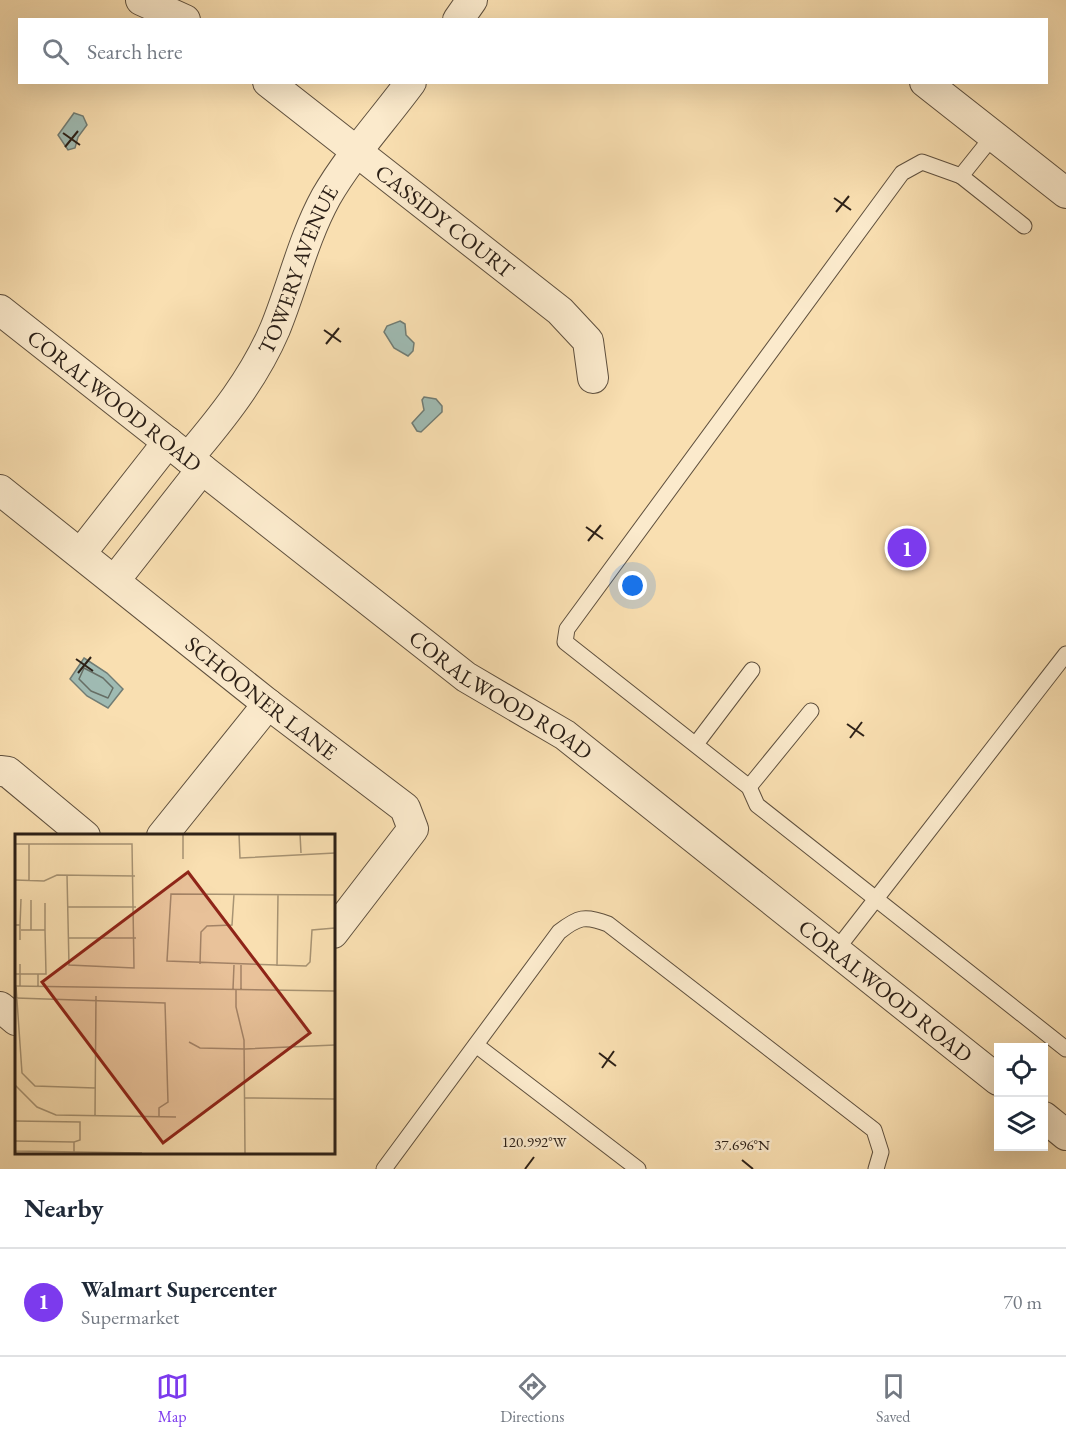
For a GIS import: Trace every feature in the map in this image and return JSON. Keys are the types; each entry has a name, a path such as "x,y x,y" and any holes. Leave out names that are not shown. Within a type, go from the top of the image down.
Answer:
{"street":[{"path":"141,0 181,18"},
{"path":"459,18 472,0"},
{"name":"CASSIDY COURT","path":"271,84 560,311 588,340 593,378"},
{"name":"TOWERY AVENUE","path":"81,553 186,456 230,409 253,373 275,329 307,238 322,206 410,84"},
{"path":"928,84 1066,193"},
{"name":"CORALWOOD ROAD","path":"0,310 466,677 565,735 994,1076"},
{"name":"TOWERY AVENUE","path":"115,580 186,456"},
{"name":"SCHOONER LANE","path":"0,490 268,704 405,808 413,829 334,932"},
{"path":"164,834 268,704"},
{"path":"0,771 8,772 83,834"},
{"path":"0,1007 15,1019"},
{"path":"1048,1120 1066,1135"}],"lane":[{"path":"961,176 993,136"},
{"path":"1024,226 961,176 922,162 902,173 567,629 565,642 749,787 757,805 1066,1049"},
{"path":"837,949 1066,654"},
{"path":"696,744 752,670"},
{"path":"749,787 811,711"},
{"path":"384,1169 559,932 573,921 590,917 608,924 874,1130 880,1152 876,1169"},
{"path":"476,1045 638,1169"}],"water":[{"path":"74,113 83,116 87,125 78,137 75,148 68,150 58,135"},
{"path":"400,321 405,324 406,335 414,343 413,351 408,356 394,348 384,332 387,326"},
{"path":"424,397 436,399 442,406 442,412 421,432 417,431 412,423 424,410 422,400"},
{"path":"84,658 107,673 123,689 108,708 87,696 70,679"}],"place":[{"name":"Walmart Supercenter","path":"907,548"}]}
